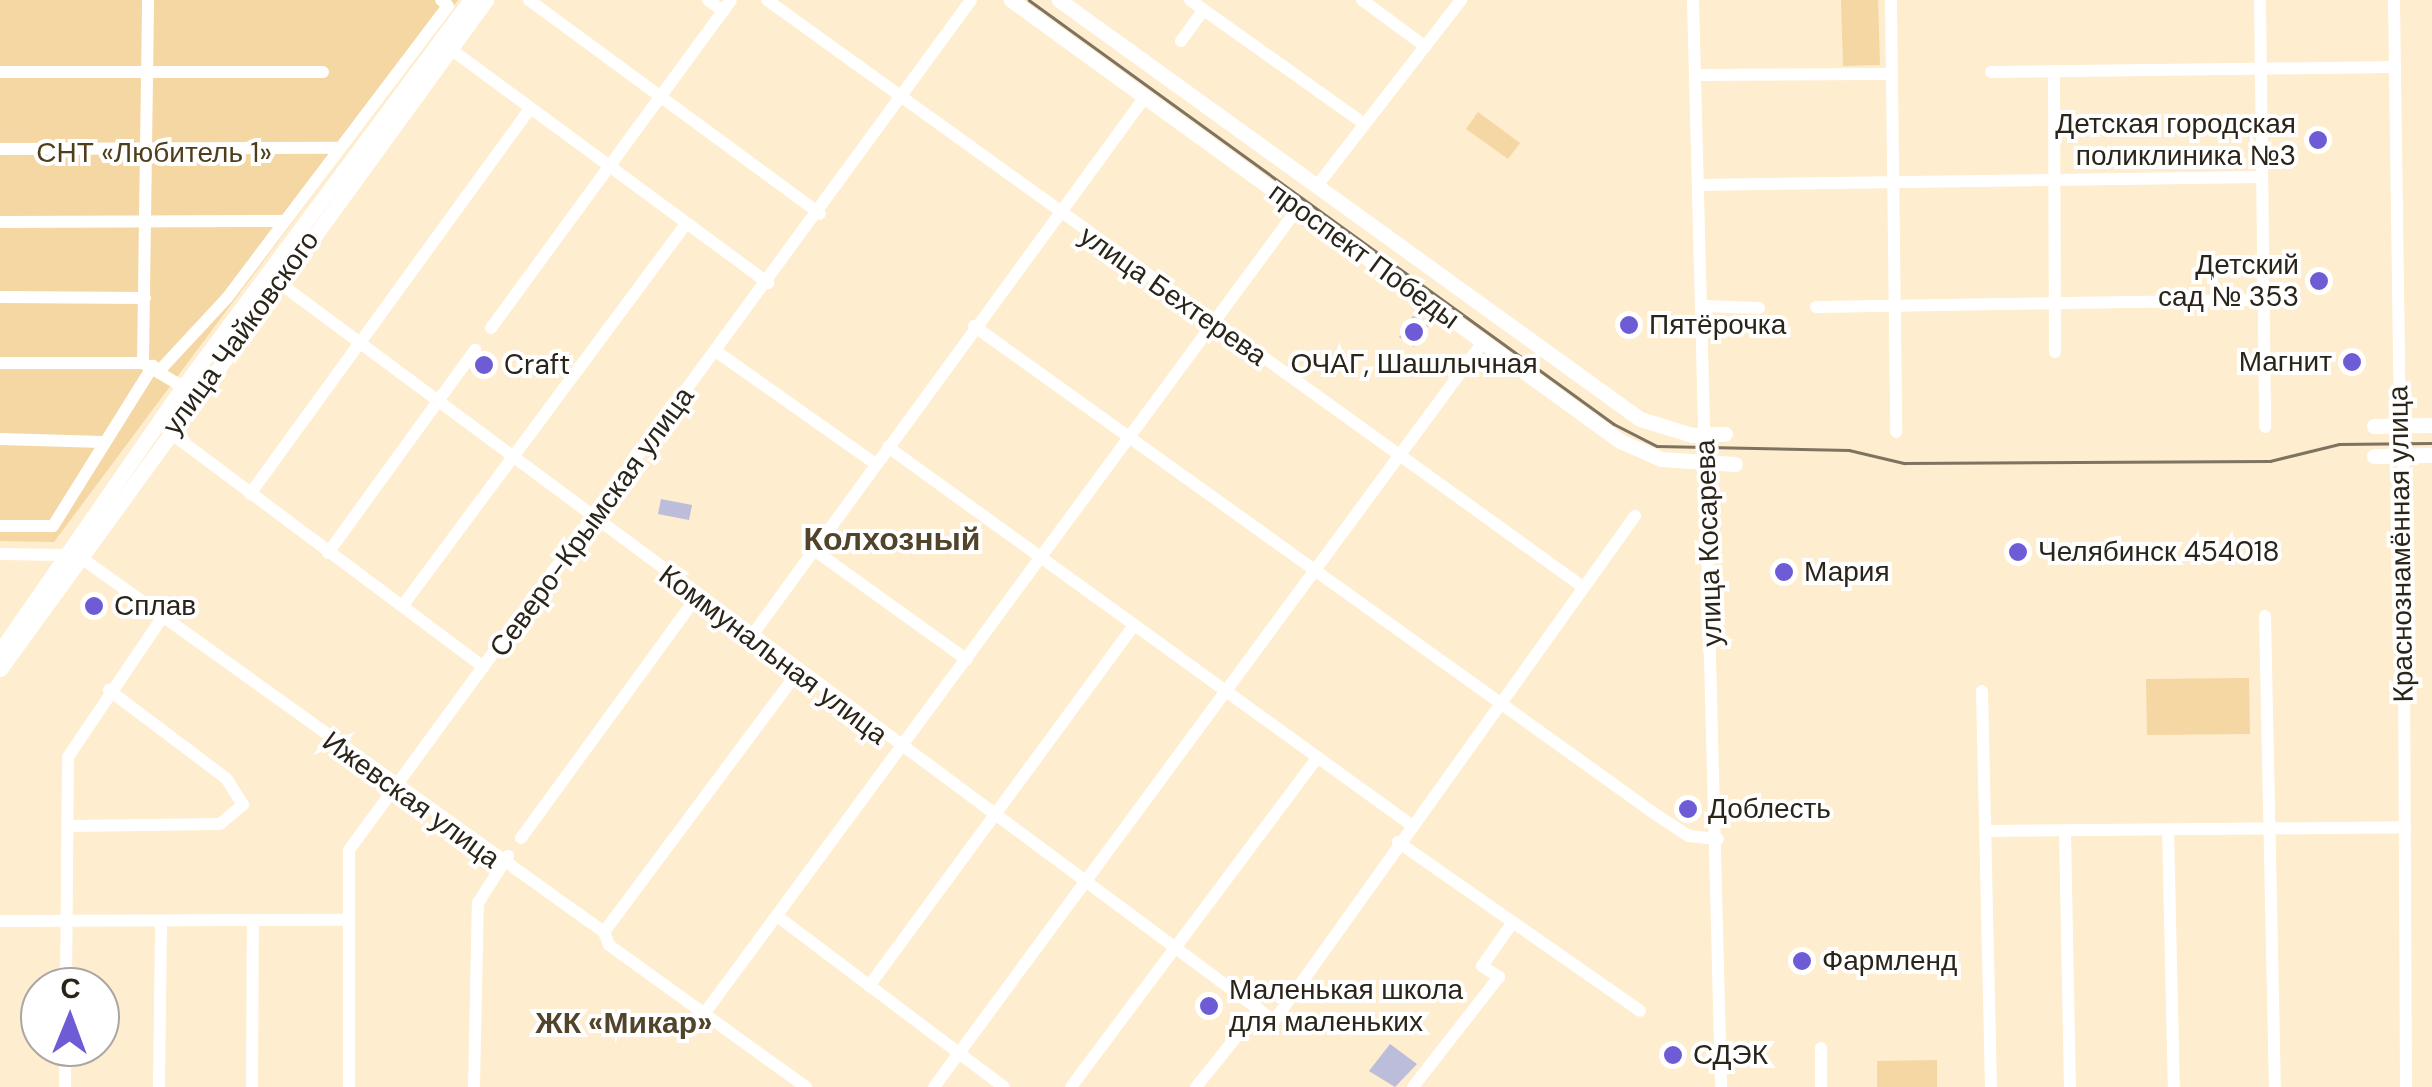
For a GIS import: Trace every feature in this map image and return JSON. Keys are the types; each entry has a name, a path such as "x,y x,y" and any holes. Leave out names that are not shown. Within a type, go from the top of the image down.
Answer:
{"main road":[{"name":"улица Чайковского","path":"0,669 183,387 470,0"},
{"name":"улица Чайковского","path":"0,650 168,432 486,0"},
{"name":"проспект Победы","path":"1011,0 1638,451 1709,465 1735,464"},
{"name":"проспект Победы","path":"1059,0 1640,418 1706,435 1725,434"},
{"name":"Краснознамённая улица","path":"2400,425 2402,456"},
{"path":"2374,426 2432,425"},
{"path":"2374,456 2432,455"}],"street":[{"path":"148,0 146,298 152,366"},
{"path":"0,526 53,526 152,366 285,221 448,6 441,0"},
{"path":"529,0 820,214"},
{"path":"491,328 727,6 708,0"},
{"name":"улица Бехтерева","path":"767,0 902,103 1584,587"},
{"name":"Северо-Крымская улица","path":"349,1087 349,850 391,787 594,521 902,103 971,0"},
{"path":"1190,0 1363,123"},
{"path":"1362,0 1426,47"},
{"path":"1316,187 1461,0"},
{"name":"улица Косарева","path":"1693,0 1709,465 1722,1087"},
{"path":"1891,0 1887,182 1896,306 1896,432"},
{"path":"2260,0 2264,427"},
{"name":"Краснознамённая улица","path":"2394,0 2400,425"},
{"path":"1181,41 1202,12"},
{"path":"452,50 768,283"},
{"path":"1991,72 2395,68"},
{"path":"2054,71 2048,180 2055,352"},
{"path":"0,72 323,72"},
{"path":"1696,74 1892,74"},
{"path":"750,638 974,326 1145,97"},
{"path":"250,494 530,109"},
{"path":"0,148 340,148"},
{"path":"1698,185 2262,177"},
{"path":"704,1014 1133,438 1298,208"},
{"path":"0,222 285,221"},
{"path":"402,606 514,460 684,224"},
{"name":"Коммунальная улица","path":"278,282 695,598 1274,1021 1398,842"},
{"path":"0,296 146,298"},
{"path":"1816,308 2263,300"},
{"path":"1702,306 1759,308"},
{"path":"974,326 1319,567 1658,816 1689,836 1718,840"},
{"path":"934,1087 1086,882 1222,688 1319,567 1483,342"},
{"path":"328,552 475,350"},
{"path":"717,352 876,464"},
{"path":"0,364 152,366 183,387"},
{"path":"168,432 484,667"},
{"path":"0,439 104,442"},
{"path":"888,447 1410,824"},
{"name":"Краснознамённая улица","path":"2402,456 2406,1087"},
{"path":"1634,516 1398,842 1640,1011"},
{"path":"814,550 967,660"},
{"path":"0,554 73,556"},
{"name":"Ижевская улица","path":"73,556 163,616 391,787 604,932 609,945 806,1087"},
{"path":"521,838 695,598"},
{"path":"66,967 68,757 109,690 163,616"},
{"path":"2265,616 2275,1087"},
{"path":"870,986 1133,626"},
{"path":"604,932 797,673"},
{"path":"68,826 220,824 243,806 227,779 109,690"},
{"path":"1982,691 1991,1087"},
{"path":"1071,1087 1172,946 1316,759"},
{"path":"1986,831 2405,827"},
{"path":"2065,830 2070,1087"},
{"path":"2168,830 2174,1087"},
{"path":"474,1087 478,903 505,861"},
{"path":"777,916 1004,1087"},
{"path":"0,921 347,920"},
{"path":"159,1087 160,921"},
{"path":"252,1087 253,922"},
{"path":"1413,1087 1498,977 1482,966 1513,922"},
{"path":"1196,1087 1259,1009"},
{"path":"1821,1048 1821,1087"}],"green space":[{"name":"СНТ «Любитель 1»","path":"0,0 458,0 54,542 0,541"},
{"path":"1841,0 1878,0 1880,65 1843,66"},
{"path":"1478,112 1520,143 1508,159 1466,129"},
{"path":"2249,678 2250,734 2147,735 2146,679"},
{"path":"1937,1060 1937,1087 1877,1087 1877,1061"}],"building":[{"name":"ОЧАГ, Шашлычная","path":"1413,316 1428,326 1414,347 1399,337"},
{"path":"661,499 692,505 689,520 658,514"},
{"path":"1390,1044 1417,1064 1395,1087 1369,1071"}],"tram line":[{"path":"1029,0 1614,424 1657,446 1849,450 1904,463 2270,461 2339,444 2432,443"}],"place":[{"name":"Детская городская поликлиника №3","path":"2318,140"},
{"name":"Детский сад № 353","path":"2319,281"},
{"name":"Пятёрочка","path":"1629,325"},
{"name":"ОЧАГ, Шашлычная","path":"1414,332"},
{"name":"Магнит","path":"2352,362"},
{"name":"Craft","path":"484,365"},
{"name":"Челябинск 454018","path":"2018,552"},
{"name":"Мария","path":"1784,572"},
{"name":"Сплав","path":"94,606"},
{"name":"Доблесть","path":"1688,809"},
{"name":"Фармленд","path":"1802,961"},
{"name":"Маленькая школа для маленьких","path":"1209,1006"},
{"name":"СДЭК","path":"1673,1055"}],"district":[{"name":"Колхозный","path":"892,539"},
{"name":"ЖК «Микар»","path":"624,1023"}]}
